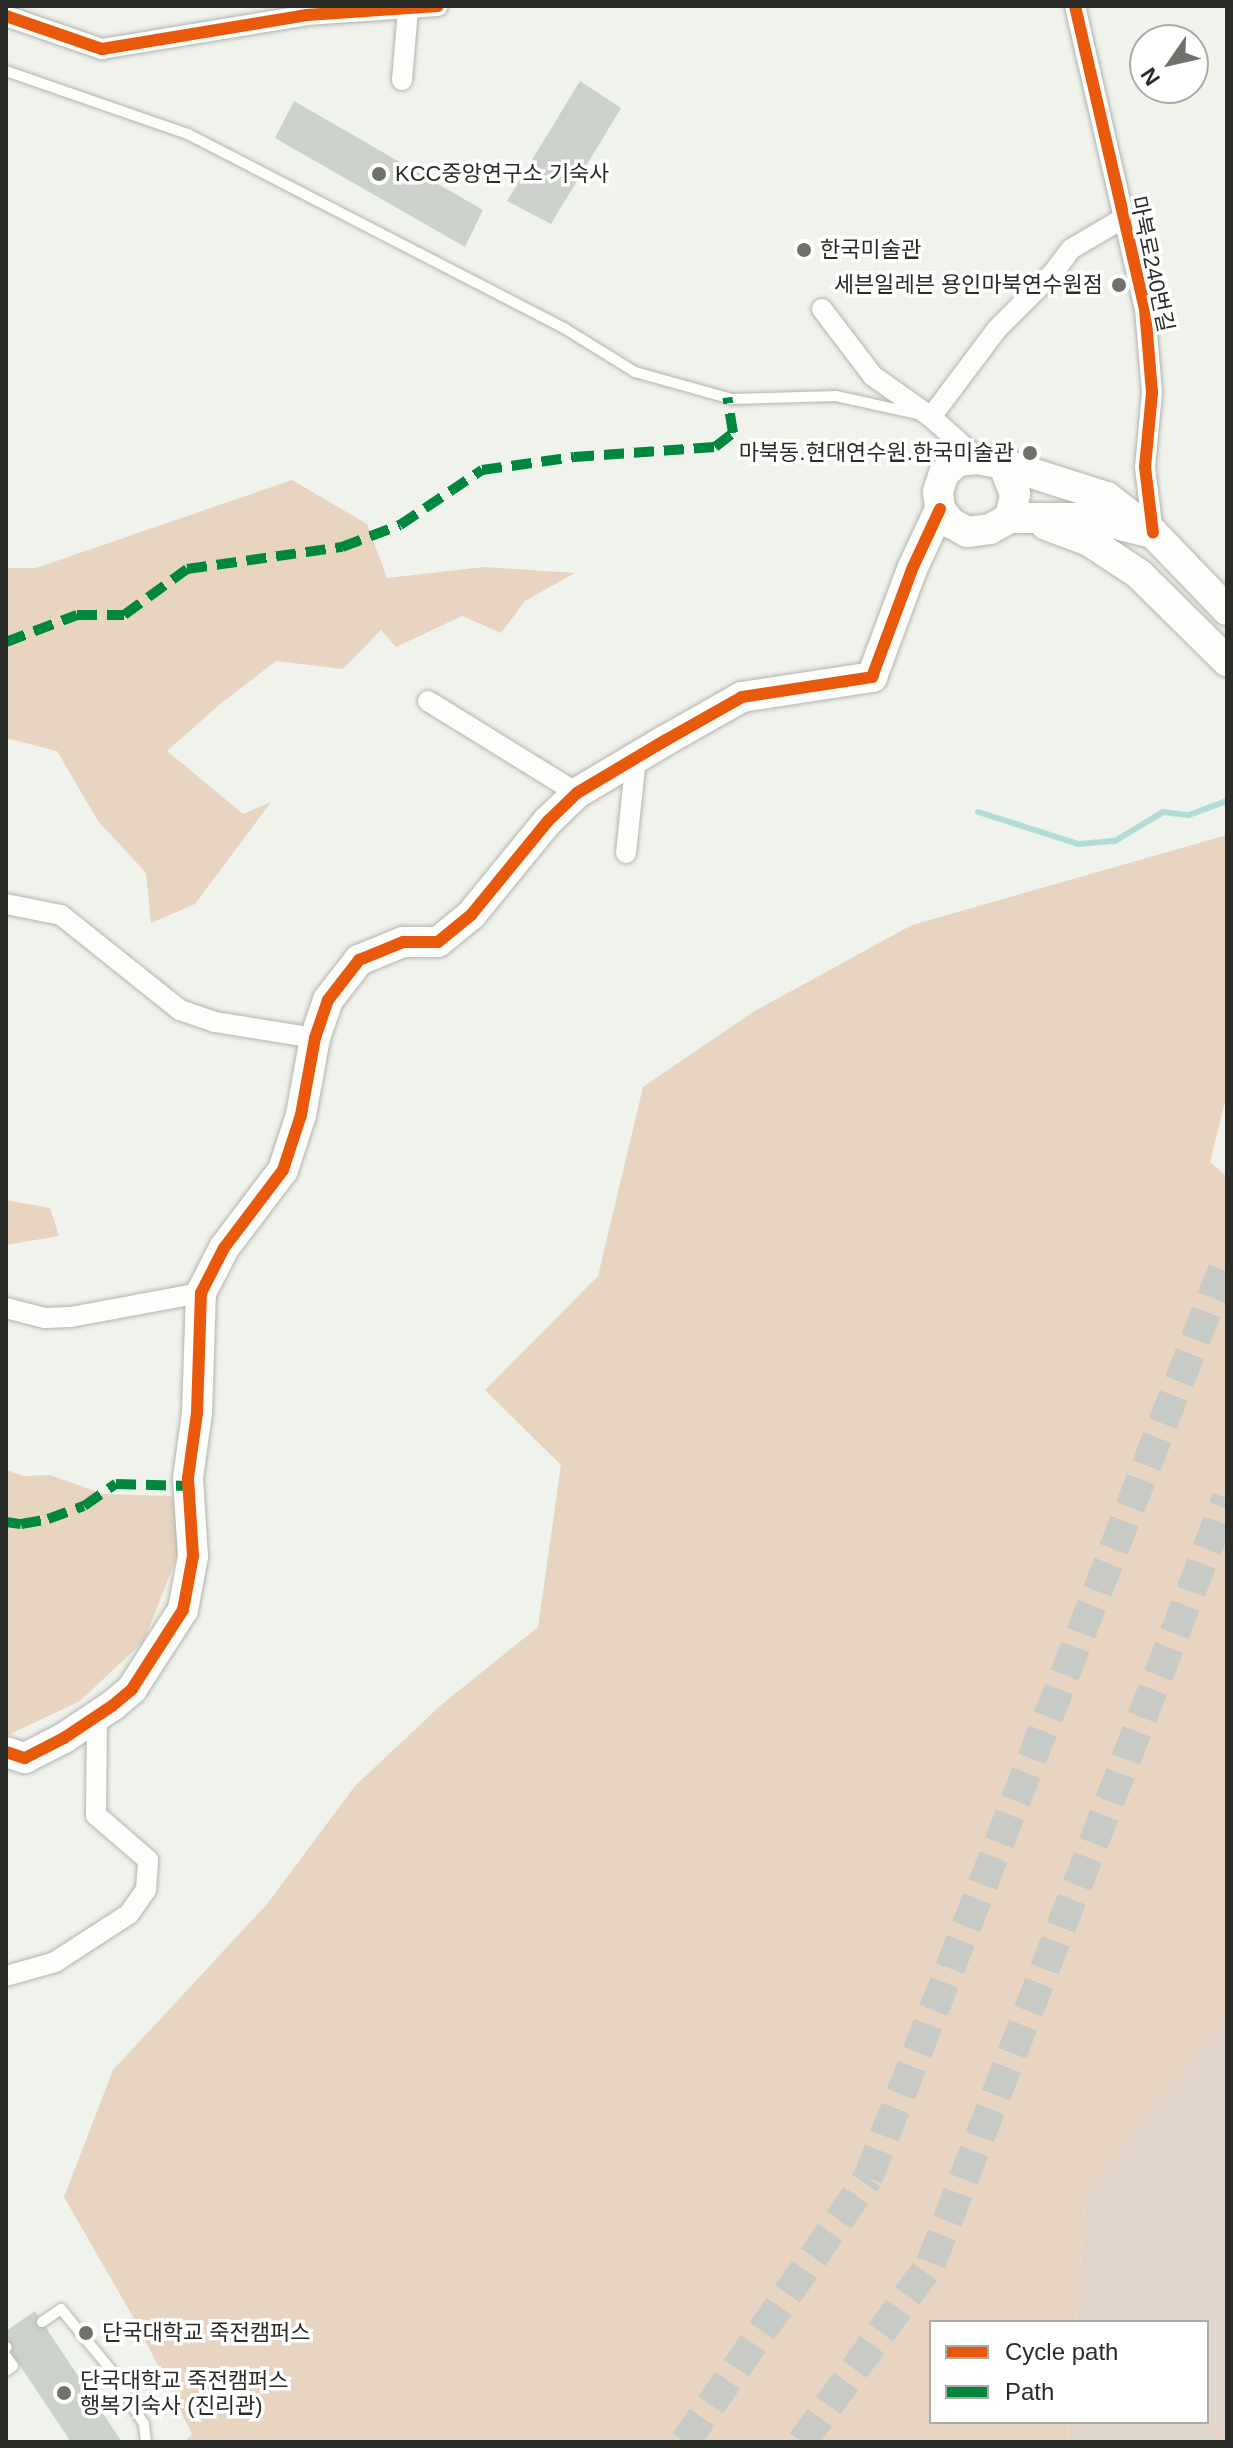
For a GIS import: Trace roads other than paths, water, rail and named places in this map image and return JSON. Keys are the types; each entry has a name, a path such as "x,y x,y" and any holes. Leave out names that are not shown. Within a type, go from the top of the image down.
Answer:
{"street":[{"path":"6,16 102,49 307,15 438,6"},
{"name":"마북로240번길","path":"1075,6 1145,309 1152,393 1145,467 1153,533"},
{"path":"402,80 408,10"},
{"path":"931,417 997,329 1053,273 1071,249 1122,219"},
{"path":"822,309 873,376 990,462 1015,494 1017,518"},
{"path":"1153,533 1091,518 1017,518 990,529 967,532 951,523 940,509 938,492 944,473 958,461 990,462 1107,497 1153,533 1227,610"},
{"path":"6,1752 25,1758 97,1716 132,1689 183,1610 193,1556 188,1478 197,1413 201,1293 224,1248 283,1170 301,1115 315,1038 328,1000 359,960 403,942 438,942 471,915 548,821 577,793 742,697 872,677 913,567 940,509"},
{"path":"1017,518 1089,541 1139,574 1227,661"},
{"path":"428,701 577,793"},
{"path":"626,853 636,758"},
{"path":"6,904 61,915 180,1010 215,1022 315,1038"},
{"path":"6,1308 45,1318 71,1317 201,1293"},
{"path":"6,1976 55,1962 129,1914 146,1890 148,1860 96,1815 97,1716"}],"lane":[{"path":"6,71 188,134 564,328 635,372 732,399 836,396 931,417"},
{"path":"42,2322 61,2309 111,2370 144,2424 146,2442"},
{"path":"6,2350 13,2366 6,2371"}],"waterway":[{"path":"978,812 1079,844 1115,841 1163,812 1189,815 1227,801"}],"tunnel":[{"path":"685,2442 868,2178 1227,1259"},
{"path":"802,2442 931,2263 1227,1498"}],"place":[{"name":"KCC중앙연구소 기숙사","path":"379,174"},
{"name":"한국미술관","path":"804,250"},
{"name":"세븐일레븐 용인마북연수원점","path":"1119,285"},
{"name":"마북동.현대연수원.한국미술관","path":"1030,453"},
{"name":"단국대학교 죽전캠퍼스","path":"86,2333"},
{"name":"단국대학교 죽전캠퍼스 행복기숙사 (진리관)","path":"64,2393"}]}
